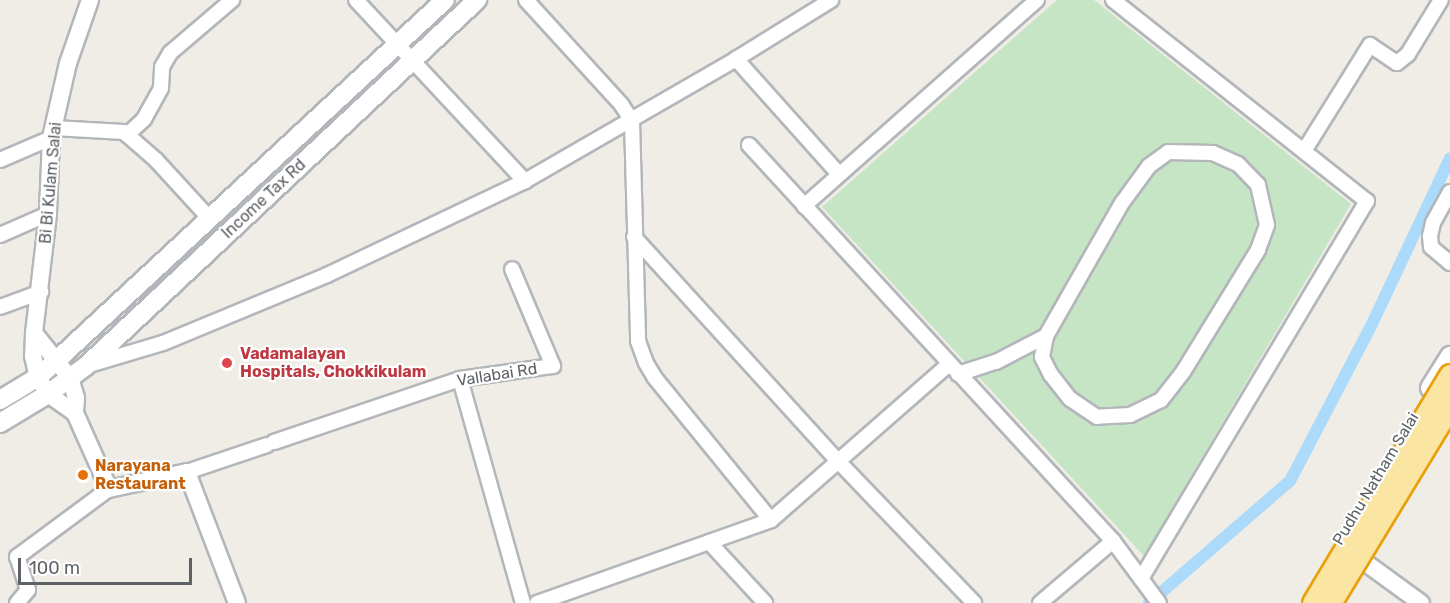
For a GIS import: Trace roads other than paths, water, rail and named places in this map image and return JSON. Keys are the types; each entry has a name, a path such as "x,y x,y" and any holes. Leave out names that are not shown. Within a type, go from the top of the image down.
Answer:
{"highway":[{"path":"1313,603 1450,375"},
{"path":"1330,603 1450,406"}],"main road":[{"name":"Income Tax Rd","path":"0,400 38,377 57,360 445,0"},
{"name":"Income Tax Rd","path":"0,423 48,394 86,366 477,0"},
{"name":"Pudhu Natham Salai","path":"1302,603 1450,356"},
{"name":"Pudhu Natham Salai","path":"1338,603 1450,419"}],"street":[{"name":"Bi Bi Kulam Salai","path":"48,394 38,377 33,356 48,214 52,133 68,63 90,0"},
{"path":"127,135 144,119 161,88 162,67 170,53 232,0"},
{"path":"356,0 411,62 525,181"},
{"path":"526,0 621,104 632,121 638,341 646,363 655,378 771,520"},
{"path":"86,366 163,343 327,275 525,181 632,121 831,0"},
{"path":"804,206 1036,0"},
{"path":"1113,0 1367,201 1141,578"},
{"path":"1304,151 1370,45 1397,63 1408,54 1441,0"},
{"path":"736,59 839,174"},
{"path":"1,158 52,133 124,132 156,160 210,219"},
{"path":"749,146 1113,541 1159,603"},
{"path":"537,603 771,520 838,461 953,369 996,362 1046,336 1122,203 1149,166 1168,152 1213,153 1238,164 1258,185 1267,225 1258,250 1183,372 1161,400 1130,415 1097,417 1070,399 1051,375 1042,357 1046,336"},
{"path":"1450,192 1433,222 1430,236 1431,247 1450,263"},
{"path":"0,235 48,214"},
{"path":"634,237 838,461 974,603"},
{"name":"Vallabai Rd","path":"188,472 460,379 553,366 512,269"},
{"path":"0,307 40,292"},
{"path":"34,333 70,378 76,398 75,413 109,489"},
{"path":"460,379 523,603"},
{"path":"48,394 75,413"},
{"path":"17,603 30,596 17,557 109,489 188,472 237,603"},
{"path":"1040,603 1113,541"},
{"path":"709,542 765,603"},
{"path":"1337,543 1422,603"}],"waterway":[{"path":"1149,603 1290,481 1372,324 1450,158"}],"place":[{"name":"Vadamalayan Hospitals, Chokkikulam","path":"227,363"},
{"name":"Narayana Restaurant","path":"83,475"}]}
